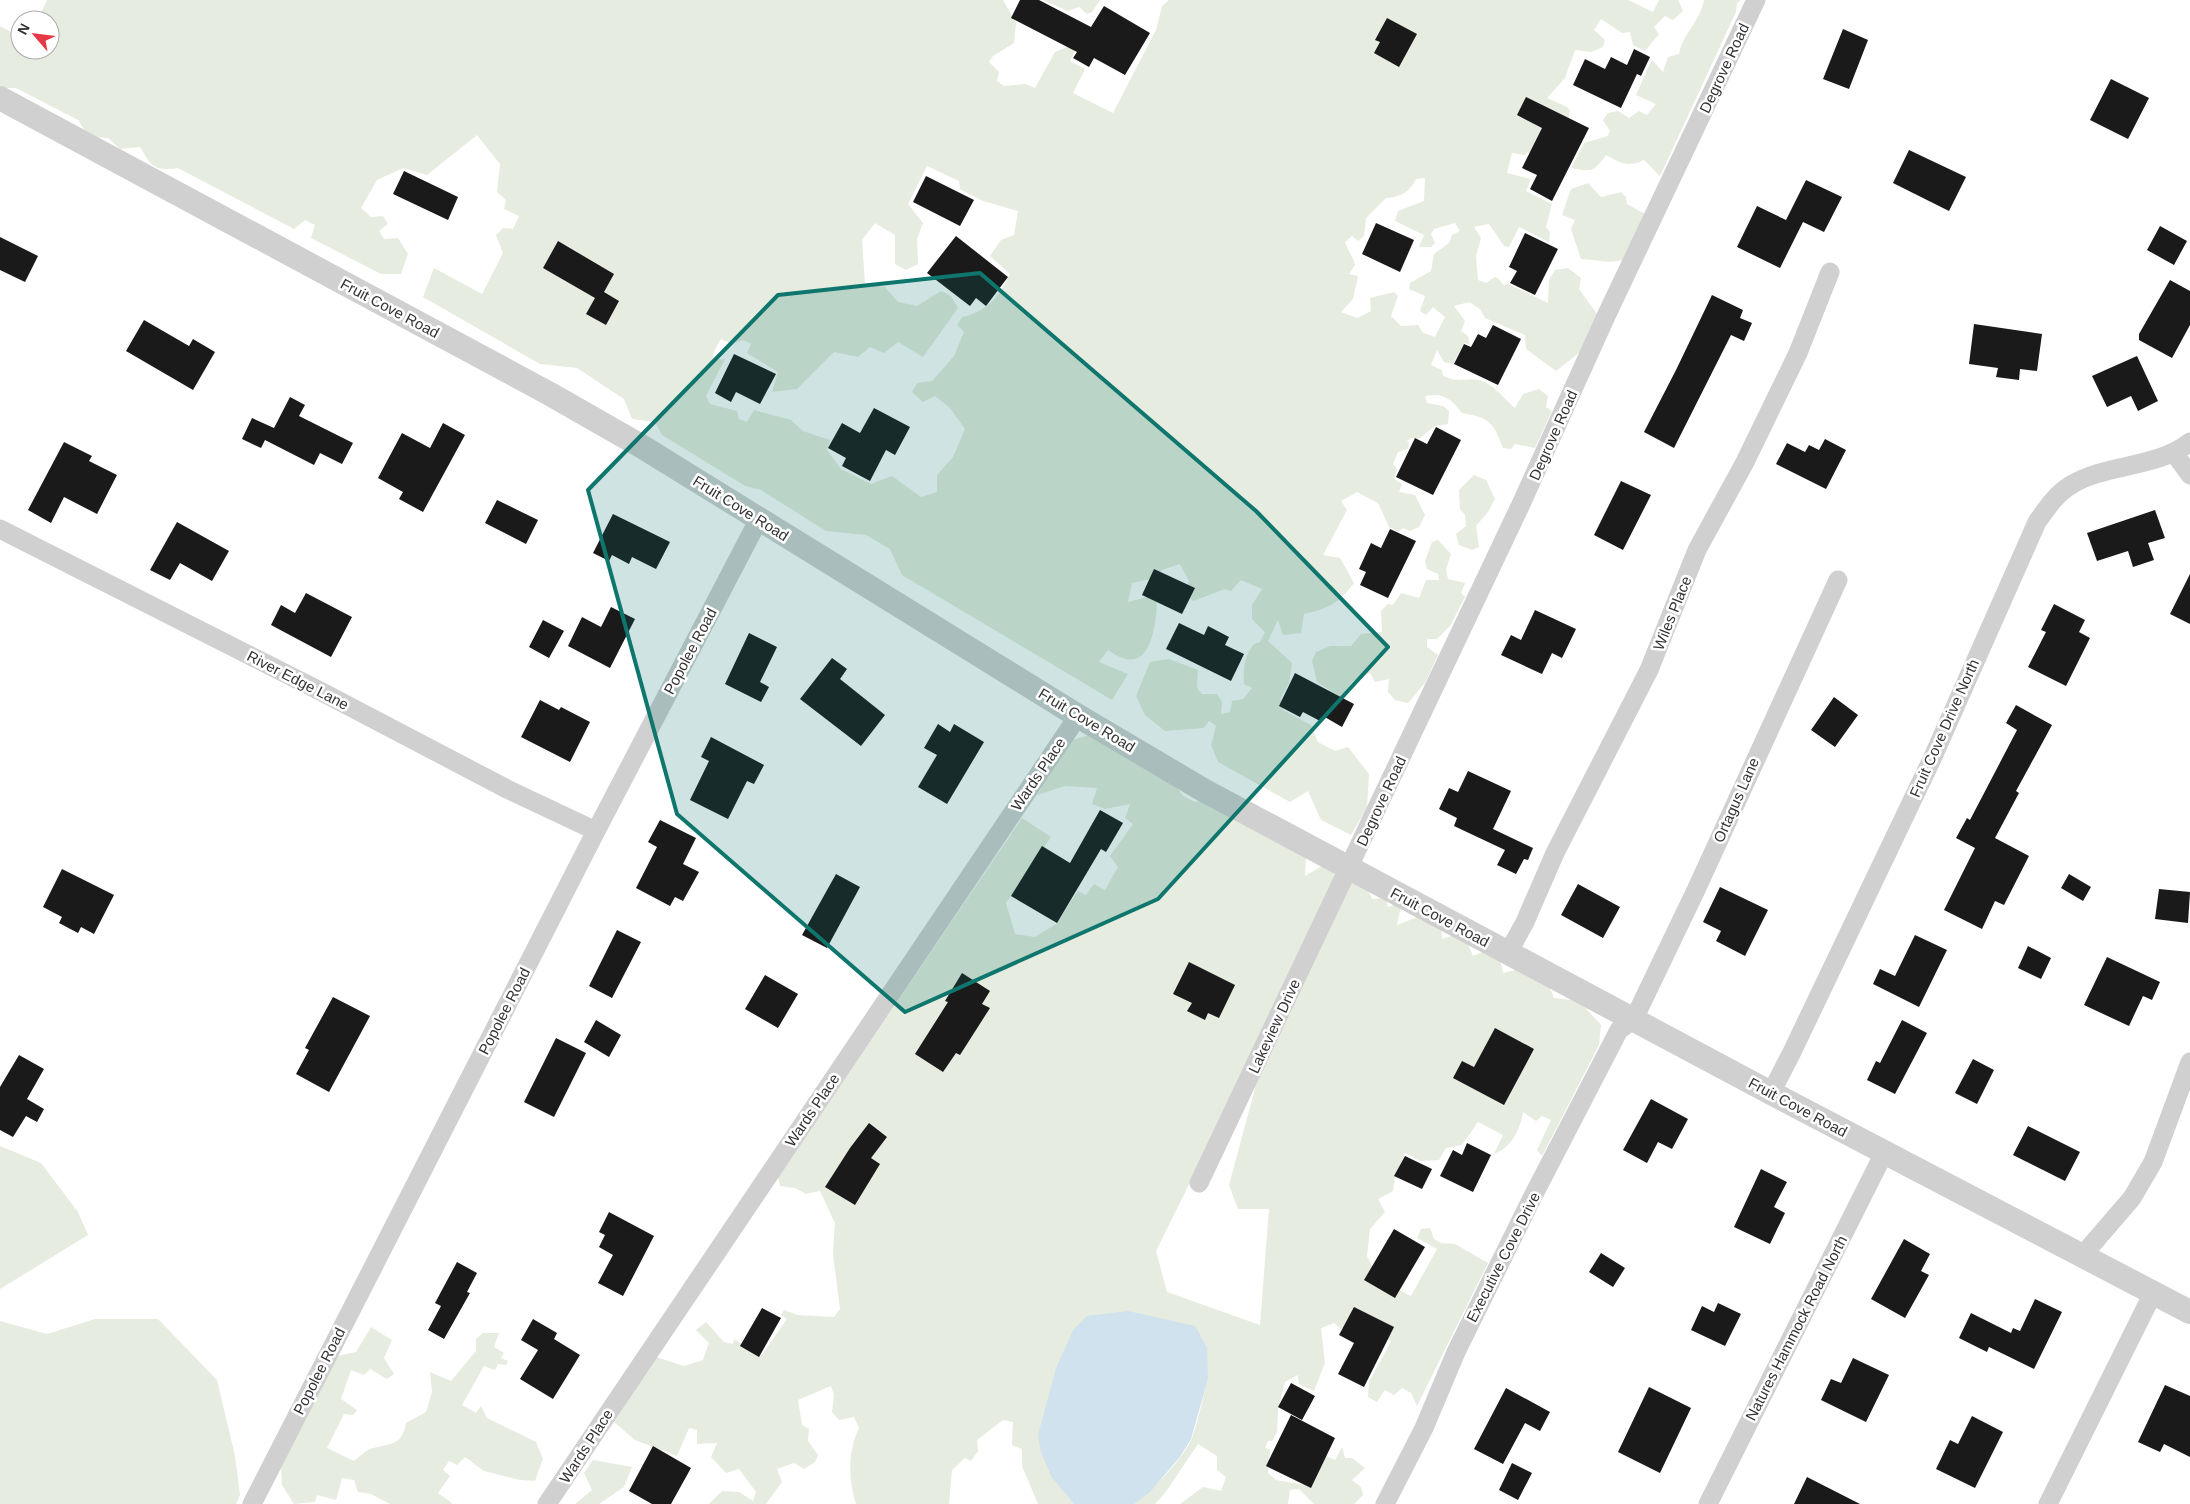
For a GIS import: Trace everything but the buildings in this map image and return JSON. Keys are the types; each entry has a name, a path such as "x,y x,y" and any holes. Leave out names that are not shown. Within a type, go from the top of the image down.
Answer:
{"street":[{"name":"Degrove Road","path":"1349,869 1756,0"},
{"name":"Fruit Cove Road","path":"0,98 550,394 641,446 1078,716 1205,792 1884,1153 2190,1312"},
{"name":"Wiles Place","path":"1508,952 1525,922 1555,853 1649,670 1697,550 1745,462 1798,353 1830,272"},
{"name":"Fruit Cove Drive North","path":"1771,1093 1932,759 2037,522 2053,500 2069,486 2082,479 2174,453 2190,442"},
{"path":"2174,453 2190,475"},
{"name":"Popolee Road","path":"252,1504 596,831 759,519"},
{"name":"River Edge Lane","path":"0,529 320,691 507,789 596,831"},
{"name":"Ortagus Lane","path":"1634,1019 1696,890 1838,580"},
{"name":"Wards Place","path":"547,1504 1078,716"},
{"name":"Lakeview Drive","path":"1199,1183 1349,869"},
{"name":"Executive Cove Drive","path":"1385,1504 1424,1428 1456,1352 1533,1196 1619,1030 1634,1019"},
{"path":"2082,1256 2132,1198 2153,1162 2190,1062"},
{"name":"Natures Hammock Road North","path":"1708,1504 1884,1153"},
{"path":"2048,1504 2153,1293"}],"highlighted area":[{"path":"980,273 1256,511 1388,647 1158,899 905,1012 677,814 588,490 778,295"}],"shaded area":[{"path":"47,0 1003,0 1016,23 1014,43 993,56 989,62 999,72 997,81 1004,86 1025,84 1035,88 1055,52 1070,46 1075,51 1070,61 1085,69 1073,93 1113,113 1156,30 1162,6 1169,0 1628,0 1653,12 1659,0 1678,0 1683,11 1673,20 1665,16 1654,27 1659,34 1645,51 1633,45 1630,32 1622,33 1601,19 1594,30 1605,40 1603,47 1591,52 1575,50 1565,78 1547,98 1570,110 1568,120 1541,159 1527,152 1525,155 1512,153 1507,173 1531,179 1526,191 1552,204 1546,227 1550,232 1549,242 1519,227 1509,247 1504,246 1489,224 1474,227 1481,238 1476,256 1478,280 1486,283 1495,277 1503,285 1508,284 1548,303 1549,280 1555,270 1568,268 1581,278 1579,289 1597,314 1580,352 1556,371 1526,349 1525,335 1485,318 1480,309 1469,302 1454,306 1465,321 1461,331 1468,336 1470,345 1464,343 1453,364 1444,362 1437,350 1431,365 1442,370 1443,376 1449,378 1483,381 1498,391 1515,408 1523,394 1539,389 1548,396 1546,407 1552,411 1535,448 1515,444 1511,449 1503,448 1493,427 1485,419 1462,413 1455,404 1442,396 1425,396 1427,403 1443,406 1449,411 1448,424 1435,426 1420,438 1411,438 1407,441 1409,443 1408,449 1398,452 1393,464 1397,469 1394,479 1402,484 1399,492 1415,495 1425,515 1419,527 1410,531 1403,528 1398,532 1389,527 1378,503 1357,492 1341,501 1347,510 1323,555 1340,558 1354,583 1343,596 1332,604 1320,610 1304,614 1301,633 1283,635 1278,620 1268,641 1292,663 1289,683 1280,699 1286,704 1283,710 1311,725 1318,742 1335,751 1348,747 1369,774 1367,808 1351,835 1321,820 1308,791 1290,802 1218,762 1211,745 1216,726 1209,721 1204,728 1165,731 1145,715 1136,696 1150,662 1169,659 1198,670 1197,688 1202,694 1217,694 1222,702 1221,714 1230,712 1232,701 1243,699 1252,688 1244,684 1244,668 1246,658 1251,649 1254,644 1260,642 1265,632 1252,619 1252,605 1262,589 1241,580 1231,591 1225,589 1193,601 1185,593 1189,581 1180,564 1162,570 1155,578 1132,583 1128,602 1154,595 1157,605 1155,622 1147,650 1142,656 1128,659 1119,657 1108,650 1099,662 1128,674 1112,700 902,575 890,549 866,535 826,531 761,490 745,486 662,435 655,422 632,419 624,399 577,368 540,364 423,297 434,268 482,294 503,253 496,235 503,228 513,229 519,216 504,209 506,200 497,192 500,164 477,135 427,175 403,168 377,180 361,208 371,217 383,216 388,224 379,231 384,239 398,238 408,254 401,274 381,274 311,238 315,225 305,220 294,229 178,168 164,169 154,166 140,147 120,149 108,138 89,137 78,120 16,88 3,88 0,85 0,26 10,32 10,60 60,60 60,10 42,10","holes":["927,166 959,181 960,189 983,201 1018,211 1014,235 1001,240 990,256 1010,274 992,302 979,311 962,317 957,325 964,332 954,356 932,381 917,383 912,392 923,402 935,396 950,408 965,429 953,457 937,475 937,492 921,497 892,476 871,484 841,469 827,450 830,440 803,431 791,420 754,410 747,422 739,419 737,411 710,404 706,396 725,359 714,360 713,353 721,339 732,344 743,340 751,344 747,353 778,372 772,392 797,389 834,352 858,357 870,347 884,353 898,342 923,357 958,308 951,296 941,291 917,306 898,302 885,287 865,284 862,240 875,223 895,235 895,264 906,270 918,264 917,239 923,223 908,204","1425,178 1424,201 1398,211 1395,221 1424,235 1419,247 1431,247 1435,243 1431,234 1434,229 1455,223 1460,231 1452,235 1449,243 1434,254 1431,271 1410,283 1409,289 1425,296 1420,311 1426,315 1433,307 1445,317 1435,337 1423,333 1418,325 1401,326 1391,316 1398,296 1394,292 1370,298 1371,311 1357,318 1341,312 1353,299 1358,276 1349,274 1355,265 1345,242 1352,236 1358,241 1364,236 1366,218 1386,198 1404,193 1416,179"]},
{"path":"1043,0 1100,0 1092,12 1087,14 1079,7 1068,11"},
{"path":"1704,0 1741,0 1737,3 1736,12 1660,176 1644,160 1634,164 1625,164 1606,155 1595,168 1583,170 1571,168 1584,143 1608,136 1610,131 1603,120 1608,113 1618,111 1629,118 1639,111 1647,115 1656,104 1636,95 1647,69 1652,60 1663,72 1668,57 1679,54 1684,39 1699,15"},
{"path":"1588,183 1601,197 1621,192 1626,197 1627,204 1645,214 1625,259 1608,262 1581,259 1571,229 1575,220 1562,215 1571,189"},
{"path":"1474,475 1486,480 1495,499 1488,512 1476,526 1479,547 1472,550 1459,545 1456,534 1466,526 1465,515 1460,509 1459,490"},
{"path":"1438,540 1451,554 1446,569 1448,579 1465,583 1461,593 1465,597 1450,626 1437,639 1427,639 1427,647 1438,655 1425,683 1408,703 1395,700 1388,692 1389,679 1375,682 1370,673 1353,681 1340,697 1317,682 1312,661 1316,652 1330,646 1351,646 1361,634 1382,632 1381,611 1388,604 1393,605 1401,593 1419,598 1426,580 1439,580 1438,574 1427,569 1425,561 1432,542"},
{"path":"1090,735 1176,786 1183,796 1195,802 1201,801 1306,857 1305,876 1324,865 1341,878 1156,1251 1167,1292 1260,1325 1269,1209 1238,1209 1229,1185 1260,1070 1350,881 1368,890 1372,899 1386,898 1388,907 1397,904 1401,906 1397,925 1420,916 1441,927 1442,939 1454,935 1467,942 1473,956 1485,951 1500,959 1503,973 1519,969 1548,984 1554,998 1579,1001 1601,1025 1599,1045 1542,1156 1537,1150 1551,1120 1542,1116 1536,1121 1523,1112 1520,1125 1514,1137 1506,1147 1494,1154 1503,1135 1478,1122 1462,1145 1446,1148 1439,1160 1420,1161 1405,1153 1395,1177 1393,1191 1378,1199 1385,1212 1370,1229 1367,1256 1378,1279 1411,1296 1437,1249 1417,1238 1421,1229 1430,1228 1434,1239 1441,1243 1455,1244 1488,1263 1417,1406 1411,1393 1402,1388 1394,1395 1385,1390 1377,1402 1368,1397 1369,1382 1391,1341 1361,1325 1348,1326 1341,1329 1334,1323 1321,1328 1325,1363 1314,1391 1299,1384 1298,1375 1285,1382 1278,1410 1277,1432 1272,1441 1268,1441 1265,1448 1270,1450 1268,1473 1276,1480 1306,1485 1322,1454 1335,1460 1342,1447 1345,1458 1352,1458 1365,1468 1352,1480 1361,1487 1363,1495 1354,1504 1314,1504 1299,1489 1290,1490 1288,1504 1180,1504 1203,1487 1221,1491 1226,1477 1217,1470 1217,1456 1198,1444 1165,1493 1155,1504 1134,1504 1166,1475 1181,1457 1191,1440 1208,1379 1052,1478 1074,1504 1038,1504 1022,1466 1022,1449 1012,1445 1013,1422 1003,1420 977,1440 978,1451 971,1461 965,1458 952,1470 949,1504 856,1504 853,1495 850,1466 855,1437 859,1428 854,1417 839,1420 832,1412 834,1395 831,1386 798,1400 802,1425 809,1429 808,1441 818,1455 815,1462 804,1469 794,1463 777,1469 782,1482 766,1504 709,1504 722,1491 739,1492 753,1501 756,1492 739,1469 726,1473 711,1457 717,1443 697,1444 697,1430 689,1428 677,1456 635,1440 614,1422 656,1357 684,1366 703,1360 709,1343 696,1330 706,1322 724,1342 733,1344 734,1339 761,1356 787,1319 781,1315 784,1310 798,1315 834,1317 840,1309 833,1254 835,1223 820,1191 806,1194 795,1188 780,1186 778,1177 1022,818 1051,837 1006,903 1015,934 1035,937 1056,924 1078,891 1086,895 1094,884 1105,890 1118,867 1110,856 1133,824 1125,818 1130,804 1105,809 1092,804 1097,788 1065,786 1037,795 1072,740"},
{"path":"0,1146 41,1163 78,1212 88,1235 0,1289"},
{"path":"95,1319 158,1319 217,1380 235,1456 240,1495 236,1504 0,1504 0,1321 47,1334"},
{"path":"371,1327 392,1340 384,1358 394,1374 387,1379 370,1369 364,1375 351,1370 341,1399 357,1410 353,1415 344,1414 327,1448 354,1461 370,1449 394,1443 404,1431 406,1423 426,1412 432,1392 430,1372 451,1381 476,1351 476,1339 483,1333 499,1333 494,1347 504,1353 501,1358 508,1361 506,1365 498,1364 495,1370 484,1366 462,1405 476,1413 481,1406 487,1418 536,1442 543,1459 535,1481 520,1480 484,1471 465,1457 457,1465 449,1461 443,1470 450,1476 438,1493 451,1504 390,1504 371,1494 358,1492 354,1480 342,1478 336,1500 317,1495 315,1502 294,1504 282,1485 281,1466 337,1356 356,1352"},
{"path":"593,1460 632,1467 624,1487 599,1504 575,1504 592,1490 584,1473"}],"water":[{"path":"1128,1311 1195,1326 1207,1348 1208,1379 1191,1439 1180,1457 1149,1493 1134,1504 1074,1504 1052,1478 1041,1452 1038,1435 1056,1368 1073,1330 1087,1316"}]}
